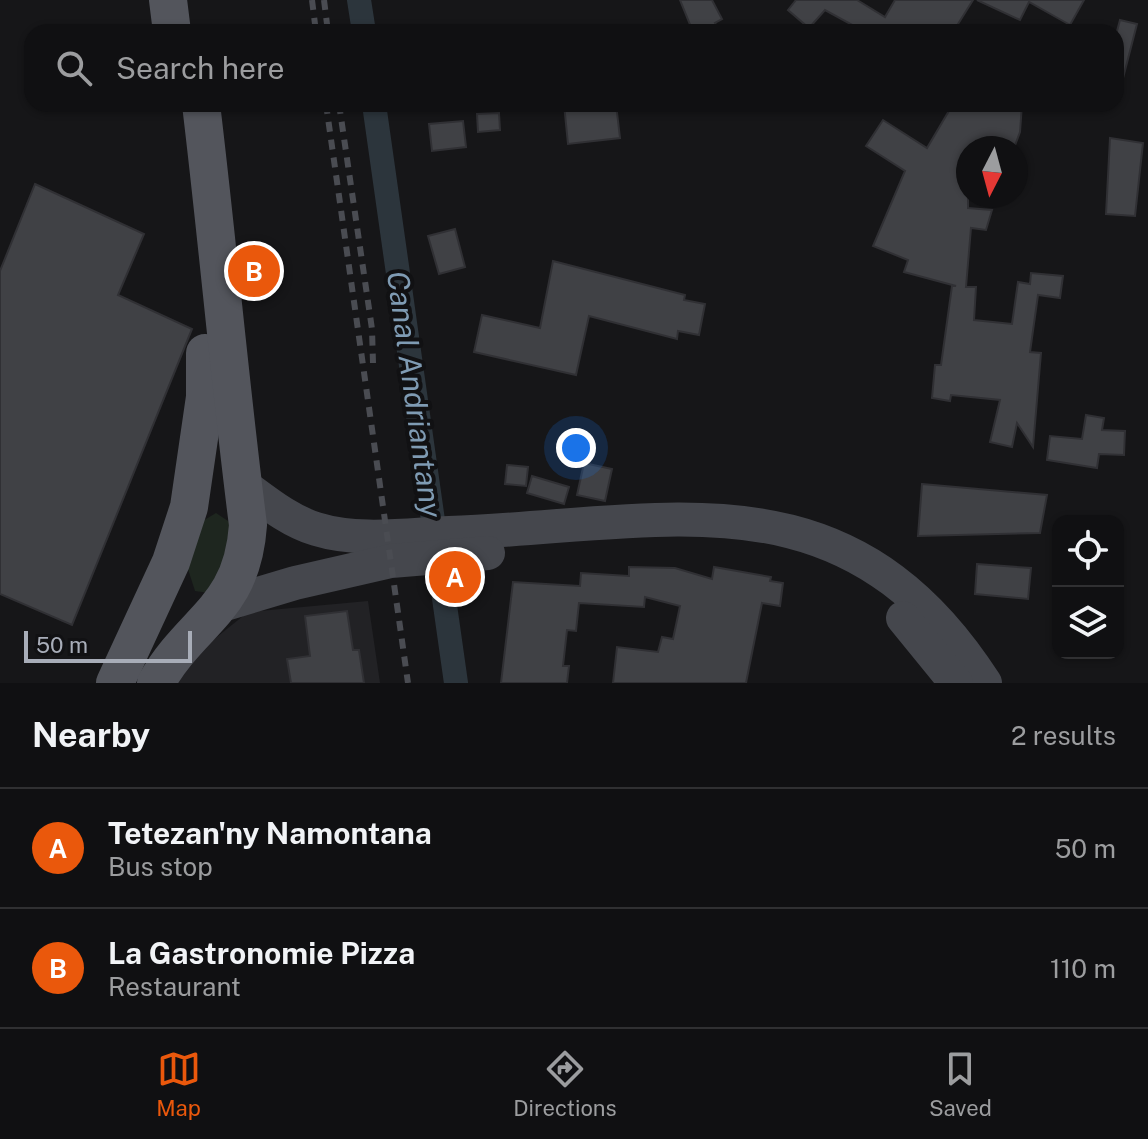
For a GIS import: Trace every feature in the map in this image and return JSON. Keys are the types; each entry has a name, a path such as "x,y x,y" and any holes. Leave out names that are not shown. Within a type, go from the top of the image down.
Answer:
{"main road":[{"path":"168,0 171,24"},
{"path":"188,0 191,24"},
{"path":"115,683 171,562 189,507 205,397 204,310 181,112"},
{"path":"156,683 191,637 222,605 239,576 248,525 230,391 226,307 202,112"},
{"path":"189,507 211,492 243,485"},
{"path":"171,562 173,582 184,600 192,605 222,605"}],"street":[{"path":"243,485 311,528 409,548"},
{"path":"222,605 350,570 409,548 687,520 753,522 796,530 855,556 896,583 932,614 960,646 985,683"},
{"path":"480,542 756,543 788,549 820,560 894,610 918,631 956,683"}],"shaded area":[{"path":"216,513 231,523 234,546 209,593 195,591 187,566 201,522"},
{"path":"368,601 380,683 173,683 182,665 248,612"}],"building":[{"path":"680,0 712,0 722,19 716,24 690,24"},
{"path":"796,0 857,0 885,17 895,0 973,0 958,24 850,24 825,10 813,24 804,24 788,10"},
{"path":"977,0 1084,0 1071,24 1029,2 1020,20"},
{"path":"1120,20 1137,24 1124,74 1124,24 1119,24"},
{"path":"565,112 617,112 620,138 568,144"},
{"path":"948,112 1021,112 1018,136 956,136 956,208 992,210 986,230 971,228 966,287 976,287 974,320 1012,324 1018,282 1030,284 1031,273 1063,276 1060,298 1038,295 1030,352 1041,353 1033,447 1017,423 1012,447 990,442 1000,400 951,395 950,401 932,398 935,365 941,365 952,286 956,286 904,272 908,260 873,246 905,171 866,146 883,120 927,148"},
{"path":"499,113 500,130 478,132 477,114"},
{"path":"463,121 466,147 432,151 429,124"},
{"path":"1110,138 1143,143 1135,216 1106,214"},
{"path":"35,184 144,234 118,295 192,329 72,625 0,594 0,271"},
{"path":"455,229 465,267 439,274 428,236"},
{"path":"553,261 685,295 684,300 705,304 699,335 678,331 677,339 589,316 576,375 474,352 482,315 540,328"},
{"path":"1086,415 1104,418 1102,430 1125,431 1124,455 1099,454 1097,468 1047,460 1050,436 1082,439"},
{"path":"584,463 612,469 605,501 577,495"},
{"path":"507,465 528,467 526,486 505,484"},
{"path":"532,476 569,487 564,504 527,493"},
{"path":"922,484 1047,495 1040,533 918,536"},
{"path":"977,564 1031,568 1028,599 975,594"},
{"path":"629,567 675,568 712,579 714,567 771,577 770,581 783,583 780,606 762,603 746,683 613,683 617,647 658,652 662,637 673,639 680,606 645,597 644,607 579,603 576,631 567,630 563,666 569,666 567,683 501,683 513,582 580,586 581,573 629,576"},
{"path":"347,611 353,650 359,650 364,683 291,683 287,659 310,656 305,616"}],"waterway":[{"name":"Canal Andriantany","path":"359,0 363,24"},
{"name":"Canal Andriantany","path":"375,112 456,683"}],"railway":[{"path":"312,0 315,24"},
{"path":"324,0 327,24"},
{"path":"327,112 408,683"},
{"path":"340,112 372,329 373,363"}],"place":[{"name":"La Gastronomie Pizza","path":"254,271"},
{"name":"Tetezan'ny Namontana","path":"455,577"}]}
